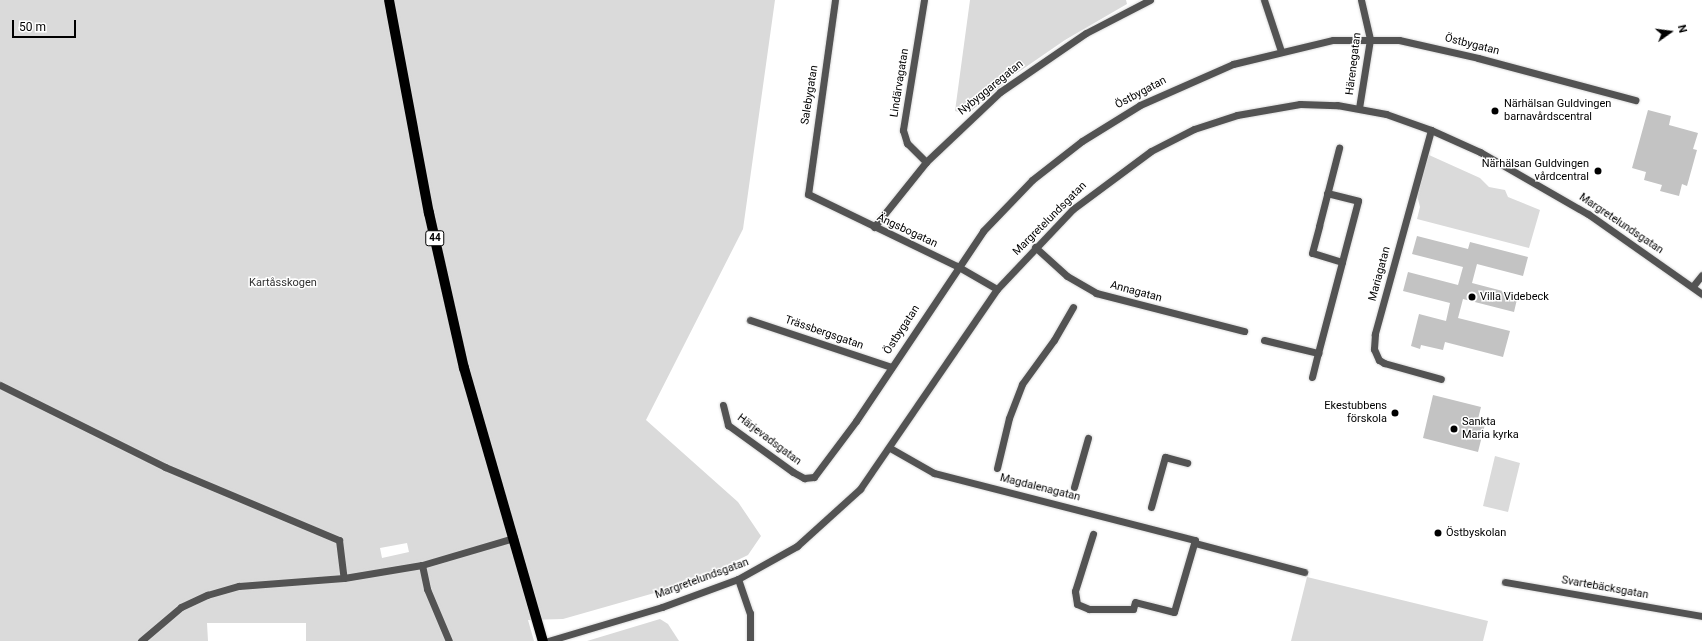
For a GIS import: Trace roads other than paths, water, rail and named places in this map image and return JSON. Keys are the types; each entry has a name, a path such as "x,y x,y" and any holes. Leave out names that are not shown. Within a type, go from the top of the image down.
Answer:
{"main road":[{"name":"44","path":"389,0 429,212 464,368 543,641"}],"street":[{"name":"Salebygatan","path":"808,194 835,0"},
{"name":"Lindärvagatan","path":"924,0 904,130 907,143 926,162"},
{"name":"Nybyggaregatan","path":"874,228 926,162 982,107 1033,68 1099,25 1150,0"},
{"path":"1264,0 1281,51"},
{"name":"Härenegatan","path":"1360,108 1370,39 1361,0"},
{"name":"Östbygatan","path":"814,477 856,422 957,266 983,231 1032,180 1110,123 1191,81 1281,51 1333,40 1370,39 1429,46 1635,100"},
{"name":"Margretelundsgatan","path":"548,641 662,607 738,579 774,561 826,522 860,489 890,448 997,289 1035,247 1073,209 1106,181 1151,151 1194,129 1237,115 1278,106 1319,104 1360,108 1431,130 1480,152 1588,214 1693,286 1702,294"},
{"name":"Mariagatan","path":"1431,130 1375,334 1374,349 1384,363 1441,379"},
{"path":"1339,148 1312,254 1342,262"},
{"name":"Ängsbogatan","path":"808,194 874,228 957,266 997,289"},
{"path":"1312,377 1358,201 1327,194"},
{"name":"Annagatan","path":"1035,247 1067,276 1096,293 1244,332"},
{"path":"1693,286 1702,275"},
{"path":"997,468 1019,390 1034,364 1054,340 1073,307"},
{"name":"Trässbergsgatan","path":"750,320 891,367"},
{"path":"1264,340 1318,353"},
{"path":"0,385 165,467 339,540 344,578"},
{"name":"Härjevadsgatan","path":"723,405 728,425 793,472 804,478 814,477"},
{"path":"1074,488 1088,438"},
{"name":"Magdalenagatan","path":"890,448 934,473 1189,538 1195,540 1195,543"},
{"path":"1151,507 1165,457 1187,463"},
{"path":"1093,534 1075,591 1077,604 1089,609 1133,609 1135,602 1174,612 1195,543 1304,572"},
{"path":"141,641 181,607 207,595 239,586 344,578 422,565 514,538"},
{"path":"422,565 427,589 449,641"},
{"path":"738,579 750,613 750,641"},
{"name":"Svartebäcksgatan","path":"1505,582 1702,616"}],"place":[{"name":"Närhälsan Guldvingen barnavårdscentral","path":"1495,111"},
{"name":"Närhälsan Guldvingen vårdcentral","path":"1598,171"},
{"name":"Villa Videbeck","path":"1472,297"},
{"name":"Ekestubbens förskola","path":"1395,413"},
{"name":"Sankta Maria kyrka","path":"1454,429"},
{"name":"Östbyskolan","path":"1438,533"}],"park label":[{"name":"Kartåsskogen","path":"283,283"}]}
